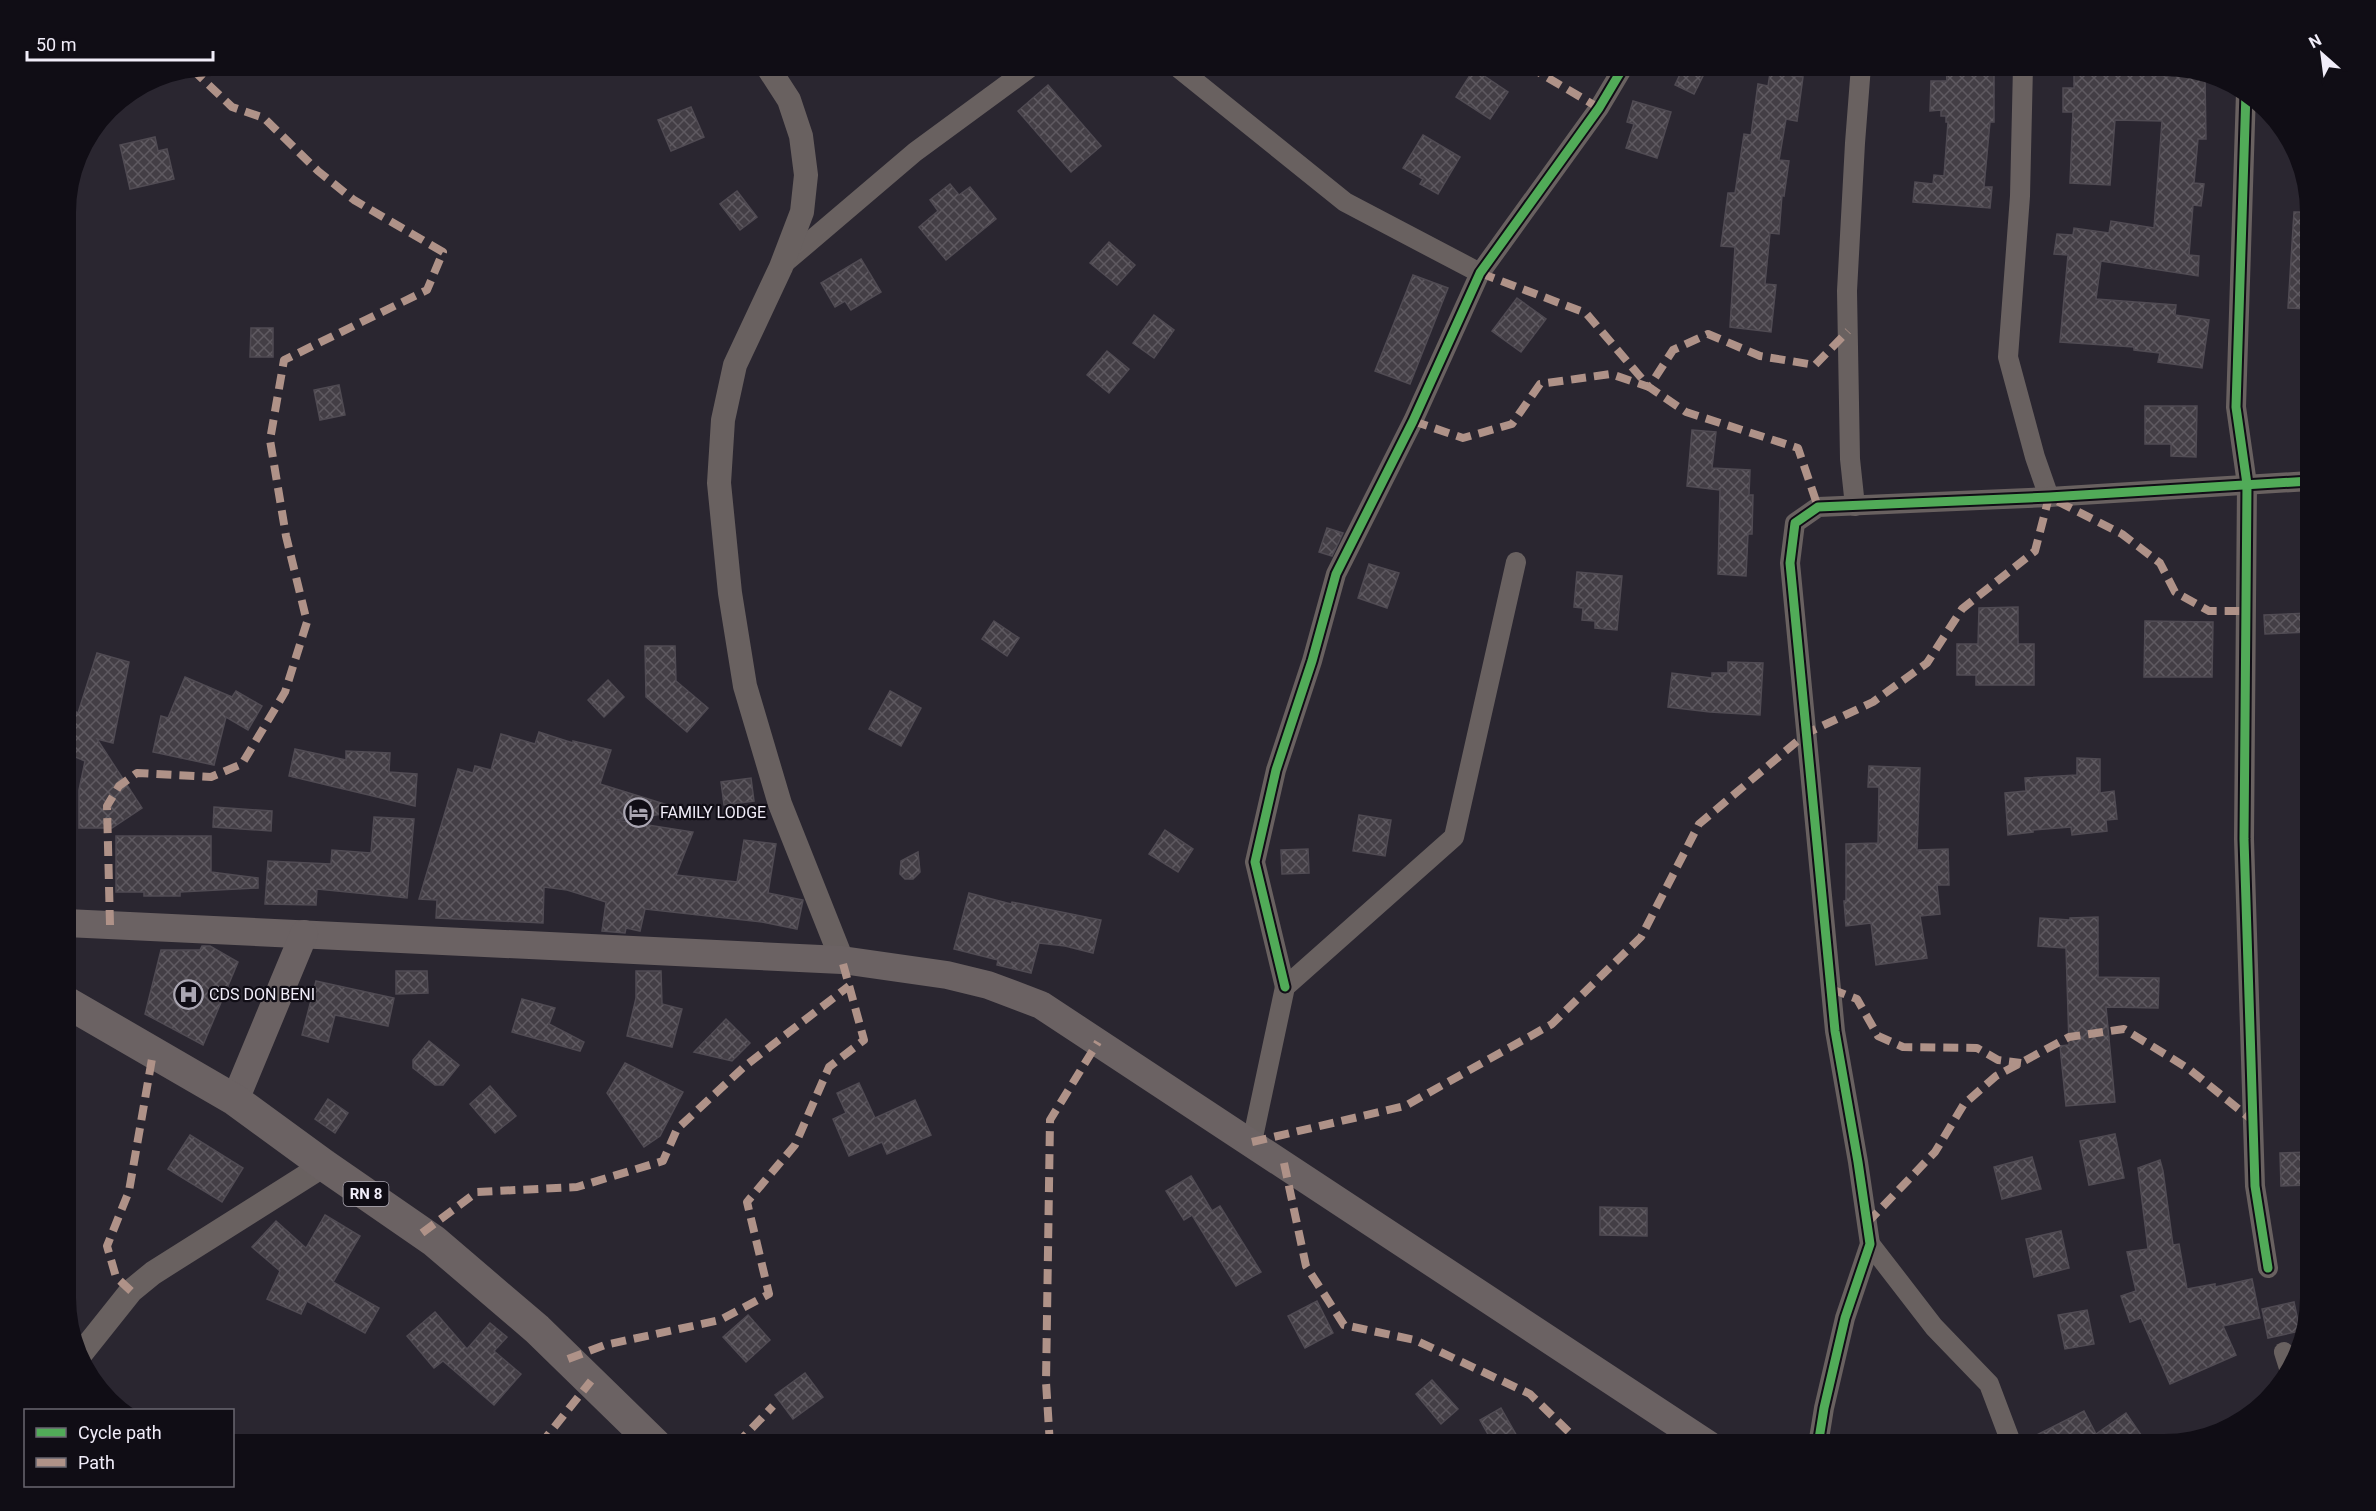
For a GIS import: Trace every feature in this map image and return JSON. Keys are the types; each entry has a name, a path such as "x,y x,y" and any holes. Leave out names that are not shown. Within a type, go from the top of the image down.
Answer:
{"main road":[{"path":"77,924 842,960 947,975 988,986 1041,1005 1692,1434"},
{"path":"235,1100 304,934"},
{"name":"RN 8","path":"77,1008 235,1100 434,1241 537,1329 645,1434"}],"street":[{"path":"774,77 789,100 801,136 806,175 802,212 781,267 735,365 723,420 719,483 730,593 745,686 780,804 842,960"},
{"path":"781,267 915,152 1017,77"},
{"path":"1190,77 1345,202 1480,273"},
{"path":"1252,1142 1285,987 1255,862 1276,770 1312,661 1336,574 1413,421 1480,273 1599,108 1617,77"},
{"path":"1855,506 1850,459 1851,388 1847,291 1860,77"},
{"path":"2023,77 2020,196 2008,357 2035,457 2049,497"},
{"path":"2246,105 2236,406 2247,484 2244,839 2254,1186 2268,1268"},
{"path":"1820,1434 1845,1318 1870,1244 1835,1032 1790,563 1795,523 1818,507 2049,497 2300,481"},
{"path":"1285,987 1455,837 1516,562"},
{"path":"86,1348 131,1291 153,1273 324,1165"},
{"path":"1870,1244 1934,1327 1989,1384 2008,1434"}],"building":[{"path":"1469,77 1486,77 1508,92 1490,119 1456,97"},
{"path":"1679,77 1702,77 1694,94 1675,85"},
{"path":"1769,77 1803,77 1797,121 1786,119 1779,160 1789,161 1784,196 1782,195 1779,234 1770,233 1765,284 1776,285 1771,332 1730,327 1735,247 1721,246 1728,193 1735,193 1744,134 1751,135 1758,84 1768,86"},
{"path":"1947,77 1994,77 1994,122 1990,122 1984,187 1992,187 1990,208 1913,202 1915,182 1933,184 1934,175 1944,176 1948,122 1946,122 1946,116 1941,116 1941,110 1930,111 1931,81 1947,81"},
{"path":"2074,77 2164,77 2205,83 2206,139 2198,139 2194,183 2204,184 2201,206 2193,205 2189,255 2199,256 2198,276 2101,261 2096,299 2176,305 2175,315 2209,320 2202,368 2158,362 2160,353 2134,350 2134,347 2060,342 2068,255 2054,254 2057,234 2073,235 2074,228 2109,233 2111,221 2154,228 2162,121 2115,120 2110,185 2070,183 2073,112 2063,112 2063,88 2074,88"},
{"path":"1048,85 1101,146 1071,172 1018,111"},
{"path":"1633,101 1671,112 1657,158 1626,148 1634,124 1627,122"},
{"path":"691,107 704,137 671,151 658,120"},
{"path":"1423,135 1460,157 1438,194 1420,184 1423,179 1403,168"},
{"path":"155,137 158,151 167,149 174,179 130,189 120,145"},
{"path":"950,184 959,195 970,187 996,219 946,260 919,227 938,211 930,200"},
{"path":"737,191 757,217 740,230 720,204"},
{"path":"2294,212 2300,212 2300,309 2288,308"},
{"path":"1109,242 1135,265 1117,285 1090,263"},
{"path":"861,259 881,292 851,310 845,301 835,307 821,283"},
{"path":"1413,275 1448,288 1410,384 1375,371"},
{"path":"1517,298 1546,319 1521,352 1492,331"},
{"path":"1154,315 1174,330 1154,358 1133,343"},
{"path":"251,328 273,328 273,357 250,357"},
{"path":"1107,351 1129,369 1109,393 1087,375"},
{"path":"339,385 345,415 320,420 314,390"},
{"path":"2145,406 2197,406 2196,457 2171,456 2171,444 2145,444"},
{"path":"1692,430 1716,432 1712,468 1750,470 1749,495 1753,495 1752,534 1748,534 1746,576 1718,574 1720,490 1687,486"},
{"path":"1327,528 1343,533 1332,556 1319,552"},
{"path":"1369,564 1399,573 1387,608 1358,598"},
{"path":"1577,572 1622,576 1617,630 1595,628 1595,621 1582,620 1583,608 1574,607"},
{"path":"2018,607 2018,644 2034,644 2034,685 1976,685 1976,675 1957,675 1957,644 1978,644 1979,608"},
{"path":"2300,613 2300,632 2265,634 2264,615"},
{"path":"994,621 1019,638 1007,656 982,639"},
{"path":"2145,621 2213,622 2212,677 2144,677"},
{"path":"645,646 675,646 676,681 708,708 687,732 646,697"},
{"path":"97,653 129,662 113,743 97,739 142,808 112,828 79,828 79,790 85,761 77,758 78,713"},
{"path":"1728,662 1763,663 1760,715 1668,707 1672,673 1712,678 1712,673 1728,673"},
{"path":"185,677 232,697 236,691 262,706 248,730 226,717 214,765 153,752 161,716 168,718"},
{"path":"608,680 624,697 604,717 588,700"},
{"path":"890,691 921,708 901,746 869,729"},
{"path":"539,732 573,743 573,741 611,750 600,784 687,811 616,820 693,832 676,875 737,882 744,840 776,844 768,893 803,900 797,929 762,922 645,909 640,931 626,928 625,933 602,931 606,902 567,890 544,887 543,923 436,918 437,900 419,899 458,769 473,773 475,766 491,770 501,734 535,744"},
{"path":"295,749 346,760 346,751 390,753 389,772 417,774 415,806 289,776"},
{"path":"2077,758 2100,759 2100,793 2114,791 2117,819 2106,820 2107,831 2072,835 2071,827 2033,830 2033,832 2008,835 2005,793 2026,791 2025,778 2077,775"},
{"path":"1869,766 1920,768 1917,850 1948,849 1949,885 1937,885 1940,914 1920,916 1927,958 1876,965 1871,923 1846,926 1844,901 1846,901 1846,844 1878,843 1879,787 1868,787"},
{"path":"751,778 754,801 724,805 721,782"},
{"path":"214,807 272,811 271,831 213,827"},
{"path":"1359,815 1391,820 1385,856 1353,851"},
{"path":"374,817 414,819 407,898 317,889 316,905 265,904 268,861 331,864 332,850 371,853"},
{"path":"1165,830 1193,849 1178,872 1149,854"},
{"path":"116,836 211,836 211,872 258,878 258,888 180,892 180,896 144,896 144,892 116,892"},
{"path":"1308,849 1309,873 1282,874 1281,850"},
{"path":"918,852 920,872 913,879 905,879 900,874 901,861"},
{"path":"969,893 1011,904 1012,902 1101,920 1093,953 1039,943 1031,973 997,965 998,960 954,949"},
{"path":"2098,917 2098,977 2159,978 2158,1008 2106,1007 2115,1102 2066,1106 2060,1046 2069,1045 2066,948 2038,946 2040,918 2070,920 2070,918"},
{"name":"CDS DON BENI","path":"202,946 210,946 238,962 203,1045 145,1014 161,950 200,950"},
{"path":"396,971 427,971 428,993 396,994"},
{"path":"636,971 661,971 662,1004 682,1009 672,1047 627,1036 636,998"},
{"path":"316,981 394,998 388,1026 335,1015 328,1042 302,1035"},
{"path":"522,999 555,1008 549,1024 584,1042 580,1051 512,1032"},
{"path":"726,1019 750,1043 732,1061 694,1052"},
{"path":"429,1041 459,1065 443,1085 435,1085 413,1068 413,1060"},
{"path":"625,1063 683,1092 660,1136 644,1147 607,1093"},
{"path":"859,1083 875,1118 915,1100 931,1135 887,1154 882,1142 849,1156 833,1119 846,1113 837,1093"},
{"path":"490,1086 516,1116 495,1133 470,1104"},
{"path":"328,1099 348,1113 335,1133 315,1119"},
{"path":"2115,1134 2124,1178 2089,1185 2080,1141"},
{"path":"190,1135 243,1168 222,1202 168,1169"},
{"path":"2300,1152 2300,1185 2281,1186 2280,1153"},
{"path":"2032,1157 2041,1189 2002,1199 1994,1167"},
{"path":"2160,1160 2173,1245 2179,1244 2187,1289 2215,1284 2215,1287 2252,1279 2260,1318 2223,1326 2236,1355 2170,1384 2141,1318 2130,1322 2121,1296 2136,1291 2127,1252 2148,1249 2138,1168"},
{"path":"1191,1176 1212,1211 1220,1206 1261,1272 1236,1286 1192,1215 1184,1220 1166,1191"},
{"path":"1600,1207 1647,1208 1647,1236 1600,1235"},
{"path":"325,1215 360,1236 333,1282 379,1308 365,1333 307,1301 301,1314 267,1299 280,1271 252,1247 276,1221 306,1248"},
{"path":"2061,1231 2069,1268 2034,1277 2026,1239"},
{"path":"1317,1301 1333,1333 1305,1348 1288,1316"},
{"path":"2294,1302 2298,1320 2295,1332 2268,1338 2262,1309"},
{"path":"2087,1310 2094,1344 2065,1349 2058,1315"},
{"path":"435,1312 467,1349 490,1323 507,1337 494,1351 521,1374 494,1405 443,1361 434,1368 407,1336"},
{"path":"748,1315 770,1340 746,1362 723,1337"},
{"path":"805,1373 823,1397 793,1419 775,1395"},
{"path":"1432,1380 1458,1409 1441,1424 1416,1394"},
{"path":"1501,1408 1516,1434 1488,1434 1480,1420"},
{"path":"2084,1411 2096,1434 2039,1434"},
{"path":"2126,1413 2140,1434 2096,1434"}],"marked path":[{"path":"1547,77 1599,108"},
{"path":"110,925 107,806 119,786 137,773 211,777 242,764 285,692 307,622 286,536 270,440 284,360 427,290 443,252 354,200 318,171 264,118 232,107 201,78"},
{"path":"1480,273 1586,313 1649,387 1686,412 1798,448 1818,507"},
{"path":"1413,421 1463,438 1512,424 1540,384 1611,374 1649,387 1673,350 1708,334 1760,356 1815,365 1848,331"},
{"path":"1252,1142 1405,1106 1552,1024 1641,937 1699,824 1807,733 1873,702 1927,663 1962,609 2035,551 2049,497 2122,534 2160,563 2175,592 2209,611 2246,611"},
{"path":"568,1359 605,1345 720,1320 769,1294 747,1202 795,1145 829,1067 864,1040 842,960"},
{"path":"422,1233 477,1192 577,1187 663,1161 677,1129 745,1066 849,986"},
{"path":"1831,989 1857,999 1878,1036 1903,1047 1977,1048 1998,1060 2021,1063"},
{"path":"1867,1223 1935,1152 1964,1104 1996,1076 2069,1037 2124,1029 2189,1069 2252,1120"},
{"path":"1049,1434 1046,1382 1050,1120 1098,1042"},
{"path":"131,1291 116,1277 107,1246 129,1191 153,1053"},
{"path":"1284,1163 1306,1266 1344,1325 1415,1340 1530,1394 1571,1434"},
{"path":"549,1434 591,1381"},
{"path":"746,1434 773,1406"}],"cycle path":[{"path":"1285,987 1255,862 1276,770 1312,661 1336,574 1413,421 1480,273 1599,108 1617,77"},
{"path":"2246,105 2236,407 2247,484 2244,839 2255,1186 2268,1268"},
{"path":"1820,1434 1845,1318 1870,1244 1835,1031 1790,563 1795,523 1818,507 2049,497 2300,482"}],"place":[{"name":"FAMILY LODGE","path":"639,812"},
{"name":"CDS DON BENI","path":"188,994"}]}
